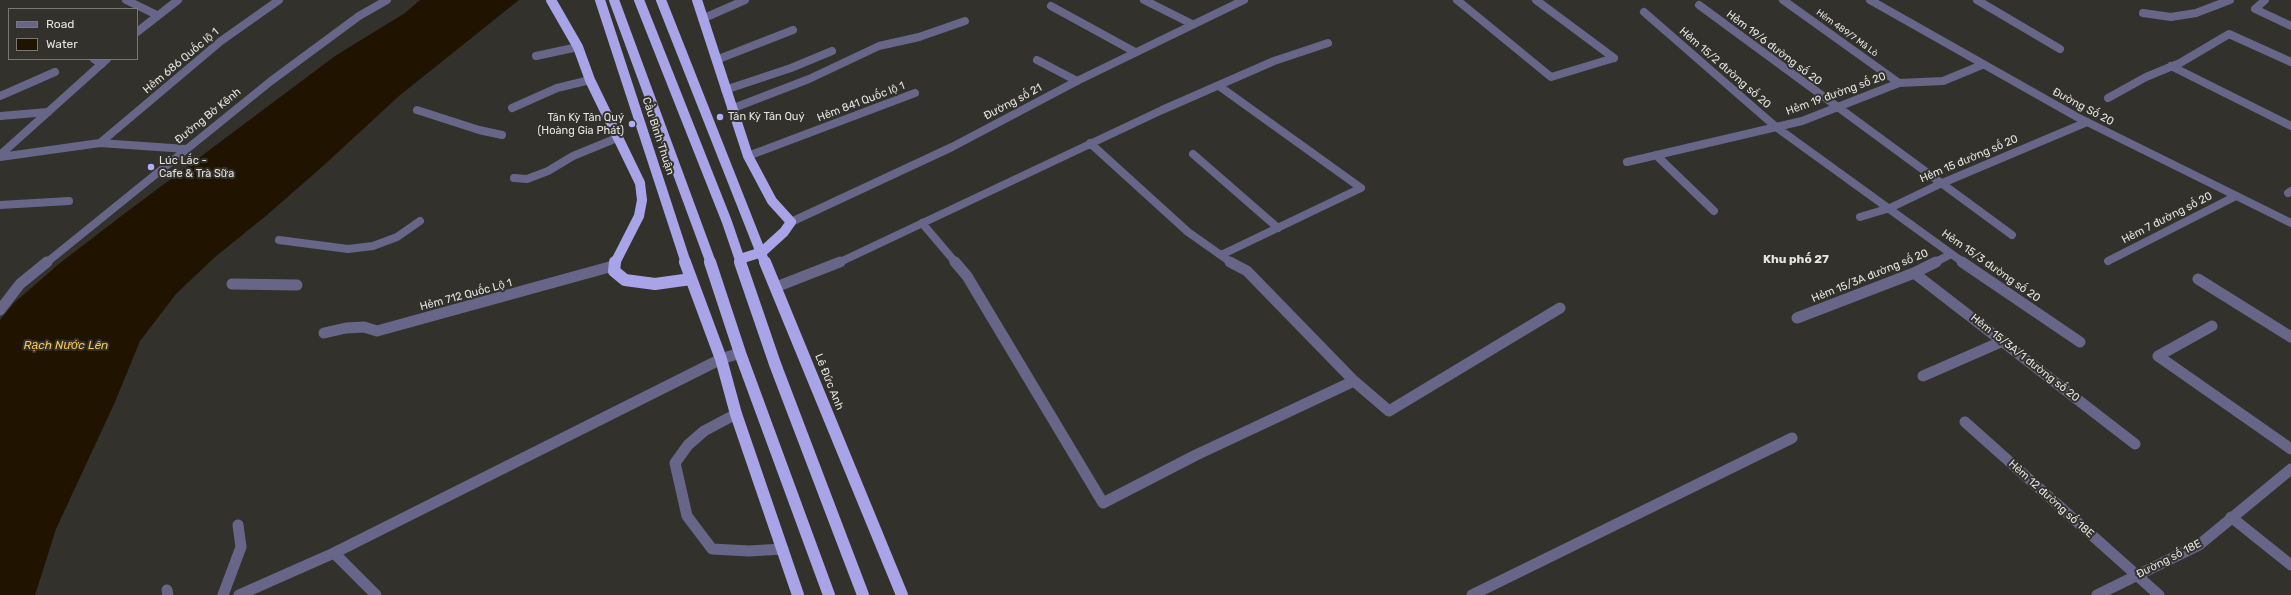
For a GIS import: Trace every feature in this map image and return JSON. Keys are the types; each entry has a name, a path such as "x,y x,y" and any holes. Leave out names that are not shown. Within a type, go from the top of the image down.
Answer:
{"highway":[{"path":"551,0 578,47 590,80 640,183 642,200 639,216 633,231 613,266 618,276 639,283 655,284 691,279 721,359 736,414 798,595"},
{"name":"Cầu Bình Thuận","path":"600,0 691,279"},
{"name":"Cầu Bình Thuận","path":"614,0 700,230 740,353"},
{"path":"638,0 727,222 775,364 863,595"},
{"name":"Lê Đức Anh","path":"661,0 731,180 762,252 902,595"},
{"path":"698,1 702,19 731,109 748,156 772,201 791,222 784,232 762,252 740,259"},
{"path":"740,353 829,595"}],"street":[{"path":"126,0 157,15"},
{"path":"138,31 178,0"},
{"name":"Hẻm 686 Quốc lộ 1","path":"100,142 221,41 279,0"},
{"name":"Đường Bờ Kênh","path":"0,310 20,284 270,81 359,16 387,0"},
{"path":"702,19 745,0"},
{"path":"1144,0 1192,24"},
{"name":"Đường số 21","path":"791,222 952,147 1077,81 1244,0"},
{"path":"1457,0 1551,77 1614,58 1536,0"},
{"name":"Hẻm 489/7 Mã Lò","path":"1783,0 1899,83"},
{"name":"Đường Số 20","path":"1870,0 1982,65 2087,122 2291,223"},
{"path":"1977,0 2060,49"},
{"path":"2144,13 2171,17 2196,13 2230,0"},
{"path":"2265,0 2254,10 2291,26"},
{"path":"1051,6 1135,52"},
{"name":"Hẻm 19/6 đường số 20","path":"1699,6 1836,108 2012,235"},
{"name":"Hẻm 15/2 đường số 20","path":"1644,12 1776,127 1890,208"},
{"path":"731,109 809,79 879,46 919,37 965,21"},
{"path":"716,60 793,30"},
{"path":"2108,98 2209,48 2229,34 2291,62"},
{"path":"776,287 852,257 1090,143 1274,61 1328,43"},
{"path":"536,56 578,47"},
{"path":"725,90 791,68 832,51"},
{"path":"1037,60 1077,81"},
{"path":"0,156 105,61"},
{"name":"Hẻm 19 đường số 20","path":"1627,162 1802,121 1899,83 1943,81 1982,65"},
{"path":"2171,66 2291,126"},
{"path":"0,96 55,72"},
{"path":"512,108 557,88 590,80"},
{"path":"1219,86 1361,188 1221,256"},
{"name":"Hẻm 841 Quốc lộ 1","path":"748,156 915,93"},
{"path":"417,110 479,130 502,135"},
{"path":"0,116 48,112"},
{"name":"Hẻm 15 đường số 20","path":"1860,217 1890,208 1940,184 2087,122"},
{"path":"514,178 527,179 548,171 579,153 617,138"},
{"path":"0,156 100,142 186,149"},
{"path":"1090,143 1188,232 1221,256 1247,271 1354,381 1389,411 1560,308"},
{"path":"1193,154 1278,228"},
{"path":"1656,155 1714,212"},
{"name":"Hẻm 7 đường số 20","path":"2108,262 2236,196"},
{"path":"0,205 69,202"},
{"name":"Hẻm 15/3 đường số 20","path":"1890,208 1951,254 2080,342"},
{"path":"279,240 348,249 373,246 397,237 420,221"},
{"path":"922,223 967,276 1103,503 1196,455 1354,381"},
{"name":"Hẻm 15/3A đường số 20","path":"1797,318 1914,273 1951,254"},
{"name":"Hẻm 712 Quốc Lộ 1","path":"324,334 346,328 364,327 377,331 613,266"},
{"name":"Hẻm 15/3A/1 đường số 20","path":"1914,273 2135,444"},
{"path":"2198,279 2291,337"},
{"path":"232,284 297,285"},
{"path":"2212,326 2158,356 2291,449"},
{"path":"1923,376 2003,341"},
{"path":"239,595 334,552 721,359 740,353"},
{"path":"736,414 704,431 688,445 675,463 687,516 712,549 749,551 783,549"},
{"name":"Hẻm 12 đường số 18E","path":"1965,422 2159,595"},
{"path":"1472,595 1792,438"},
{"name":"Đường số 18E","path":"2097,595 2199,545 2231,517 2263,494 2291,470"},
{"path":"2231,517 2291,565"},
{"path":"223,595 241,547 238,525"},
{"path":"334,552 376,595"}],"water":[{"name":"Rạch Nước Lên","path":"420,0 519,0 399,96 323,166 267,215 215,257 176,294 140,341 115,402 56,529 35,595 0,595 0,320 14,303 60,263 120,217 335,56 405,13"}],"place":[{"name":"Tân Kỳ Tân Quý","path":"720,117"},
{"name":"Tân Kỳ Tân Quý (Hoàng Gia Phát)","path":"632,124"},
{"name":"Lúc Lắc - Cafe & Trà Sữa","path":"151,167"}],"district":[{"name":"Khu phố 27","path":"1796,260"}]}
